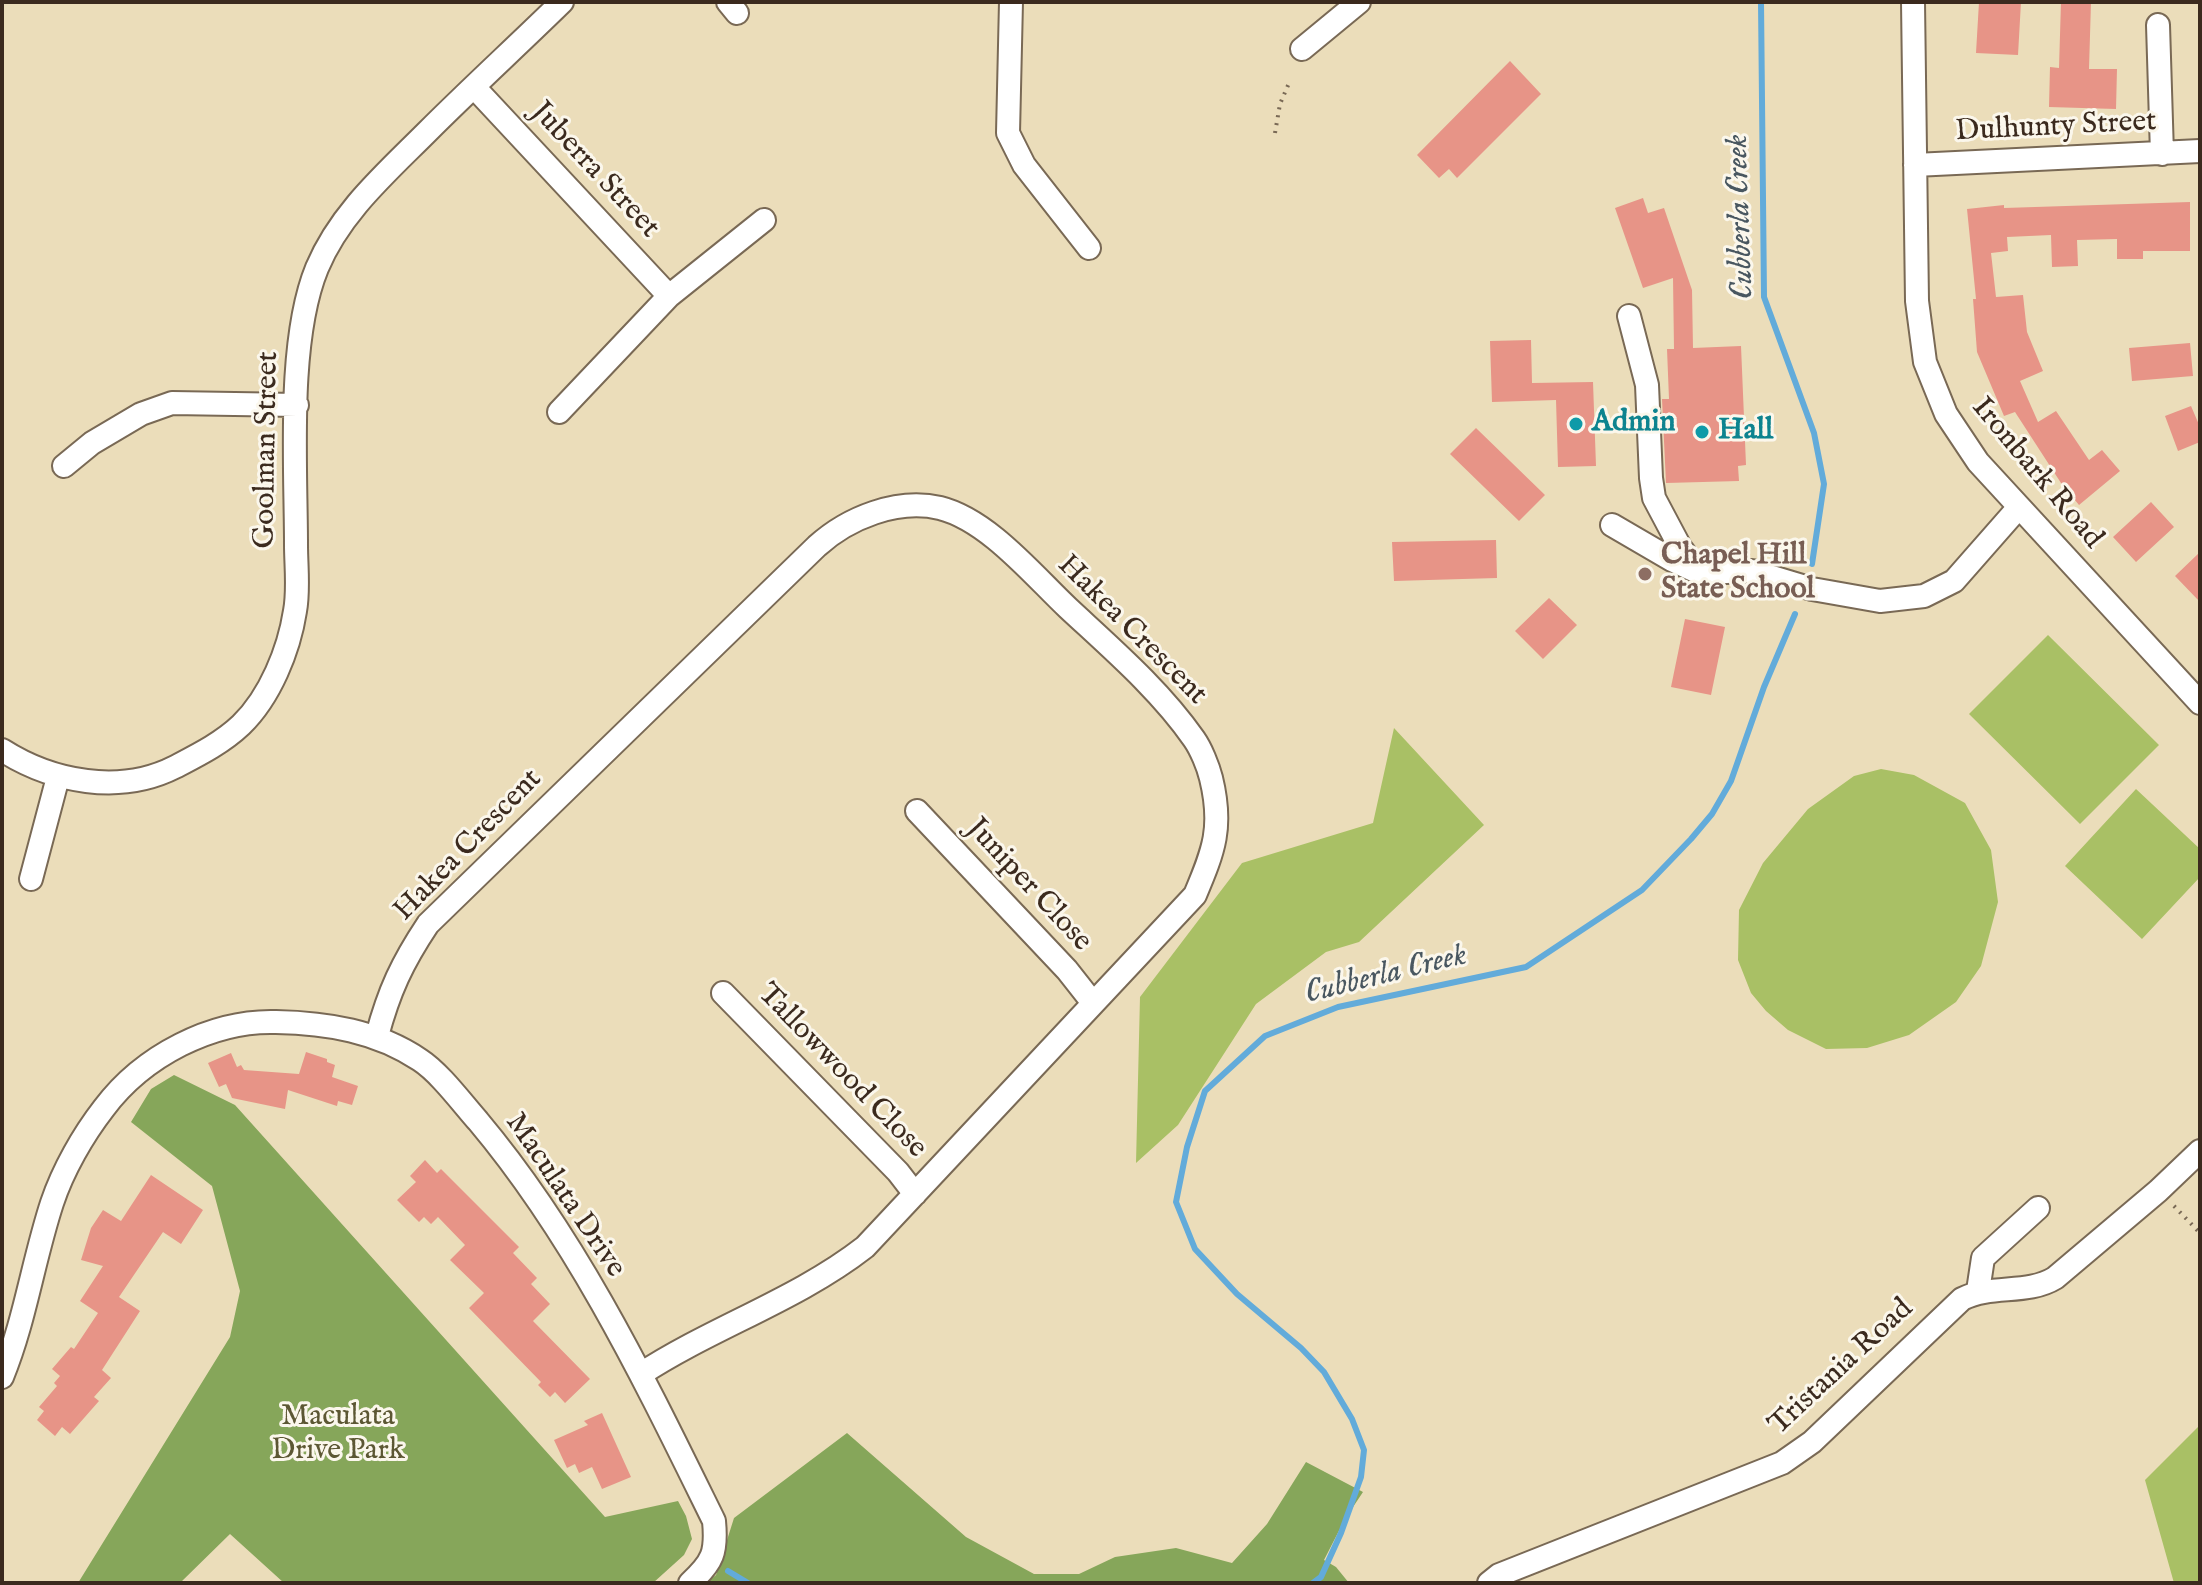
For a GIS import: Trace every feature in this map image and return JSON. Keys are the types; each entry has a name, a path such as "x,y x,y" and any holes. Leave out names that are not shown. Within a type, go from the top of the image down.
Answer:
{"street":[{"name":"Goolman Street","path":"2,750 19,761 58,777 128,782 164,772 208,750 241,725 256,707 284,655 296,610 297,405 302,320 317,269 340,224 373,185 562,2"},
{"path":"1011,2 1008,133 1024,165 1089,248"},
{"path":"1302,49 1359,2"},
{"name":"Ironbark Road","path":"1913,2 1917,301 1925,362 1946,414 1978,462 2200,703"},
{"path":"2158,25 2162,154"},
{"name":"Juberra Street","path":"474,87 669,296"},
{"name":"Dulhunty Street","path":"1915,165 2200,151"},
{"path":"559,412 669,296 764,220"},
{"path":"1629,316 1647,385 1654,498 1680,547 1700,573"},
{"path":"64,466 92,443 141,414 172,403 297,405"},
{"name":"Hakea Crescent","path":"377,1036 388,994 406,957 428,924 837,528 901,506 940,508 972,523 1003,545 1125,661 1196,741 1210,775 1218,819 1212,854 1195,895 865,1247 832,1273 674,1352 641,1374"},
{"path":"1612,525 1700,573 1752,571 1812,589 1880,601 1924,596 1954,581 2019,507"},
{"path":"31,879 58,777"},
{"name":"Juniper Close","path":"917,811 1067,970 1093,1003"},
{"name":"Tallowwood Close","path":"723,993 898,1172 915,1194"},
{"name":"Maculata Drive","path":"2,1377 15,1345 52,1202 104,1107 146,1065 198,1037 253,1021 313,1022 377,1036 422,1061 513,1163 550,1218 641,1374 714,1521 716,1546 707,1568 690,1583"},
{"name":"Tristania Road","path":"1489,1583 1499,1575 1782,1463 1812,1442 1962,1299 1978,1291 2043,1286 2158,1191 2200,1151"},
{"path":"1978,1291 1983,1258 2038,1208"}],"path":[{"path":"1275,133 1280,104 1289,83"},
{"path":"2189,1222 2200,1233"}],"green space":[{"path":"2048,635 2159,745 2080,824 1969,714"},
{"path":"1394,728 1484,825 1359,942 1326,952 1256,1004 1178,1125 1136,1163 1140,997 1242,863 1373,823"},
{"path":"1881,769 1914,775 1965,803 1991,850 1998,902 1981,966 1956,1002 1909,1035 1867,1048 1826,1049 1788,1030 1751,993 1738,960 1739,910 1763,863 1808,809 1854,776"},
{"path":"2136,789 2200,849 2200,877 2142,939 2065,866"},
{"name":"Maculata Drive Park","path":"174,1075 235,1105 605,1517 678,1501 692,1539 684,1555 653,1583 284,1583 230,1534 180,1583 78,1583 230,1337 240,1291 212,1186 131,1122 151,1089"},
{"path":"2200,1425 2200,1583 2174,1583 2145,1480"},
{"path":"847,1433 966,1537 1034,1574 1079,1574 1115,1557 1176,1548 1232,1563 1267,1524 1306,1462 1363,1492 1324,1560 1336,1567 1349,1583 706,1583 716,1575 734,1518"}],"building":[{"path":"1979,2 2021,2 2018,55 1976,53"},
{"path":"2061,2 2091,2 2089,69 2117,69 2116,109 2049,107 2050,67 2059,68"},
{"path":"1510,61 1541,94 1457,178 1449,169 1439,178 1417,155"},
{"name":"Hall","path":"1643,198 1648,213 1664,208 1692,290 1693,348 1741,346 1746,465 1738,466 1739,481 1666,483 1662,399 1669,399 1667,349 1674,349 1673,278 1643,288 1615,208"},
{"path":"2190,202 2190,251 2143,251 2143,259 2117,259 2117,239 2077,240 2078,266 2052,267 2051,235 2007,237 2008,251 1991,253 1996,297 2023,295 2027,332 2043,371 2020,381 2038,422 2056,411 2089,460 2102,450 2120,471 2079,505 2015,412 2004,416 1977,352 1973,299 1976,299 1967,209 2004,205 2004,208"},
{"path":"1531,340 1532,383 1593,382 1596,466 1558,467 1556,400 1492,402 1490,341"},
{"path":"2190,343 2193,376 2132,381 2129,348"},
{"path":"2191,406 2200,427 2200,442 2178,451 2165,416"},
{"path":"1476,428 1545,495 1519,521 1450,454"},
{"path":"2151,502 2174,527 2136,562 2113,537"},
{"path":"1496,540 1497,578 1394,581 1392,542"},
{"path":"2200,552 2200,602 2175,576"},
{"path":"1549,598 1577,625 1543,659 1515,631"},
{"path":"1685,619 1725,627 1711,695 1671,687"},
{"path":"306,1052 335,1065 332,1077 358,1086 352,1105 338,1101 337,1106 288,1090 285,1109 232,1098 226,1084 219,1087 208,1063 231,1053 237,1067 241,1065 244,1070 299,1074"},
{"path":"425,1160 437,1173 441,1169 519,1247 513,1253 537,1278 531,1284 550,1304 533,1321 590,1379 565,1403 555,1392 550,1397 538,1385 541,1382 469,1308 484,1293 450,1260 465,1245 438,1217 431,1224 424,1217 419,1222 397,1200 416,1182 410,1176"},
{"path":"151,1175 203,1210 181,1244 163,1232 119,1297 140,1311 102,1370 111,1378 94,1397 99,1401 70,1434 62,1427 55,1436 37,1420 44,1411 39,1407 57,1386 54,1383 60,1376 52,1369 71,1347 74,1349 98,1313 80,1301 103,1266 81,1260 91,1228 103,1210 121,1221"},
{"path":"602,1413 631,1477 602,1489 592,1467 579,1473 575,1464 567,1468 554,1440 588,1425 584,1421"}],"waterway":[{"name":"Cubberla Creek","path":"1761,2 1764,297 1814,433 1824,484 1812,564"},
{"name":"Cubberla Creek","path":"1313,1583 1321,1577 1341,1533 1361,1477 1364,1450 1352,1419 1324,1372 1301,1348 1237,1294 1195,1249 1176,1202 1187,1147 1205,1091 1265,1036 1338,1007 1526,967 1642,890 1712,814 1731,781 1764,687 1795,614"},
{"path":"728,1571 748,1583"}],"place":[{"name":"Admin","path":"1576,424"},
{"name":"Hall","path":"1702,432"},
{"name":"Chapel Hill State School","path":"1645,574"}]}
